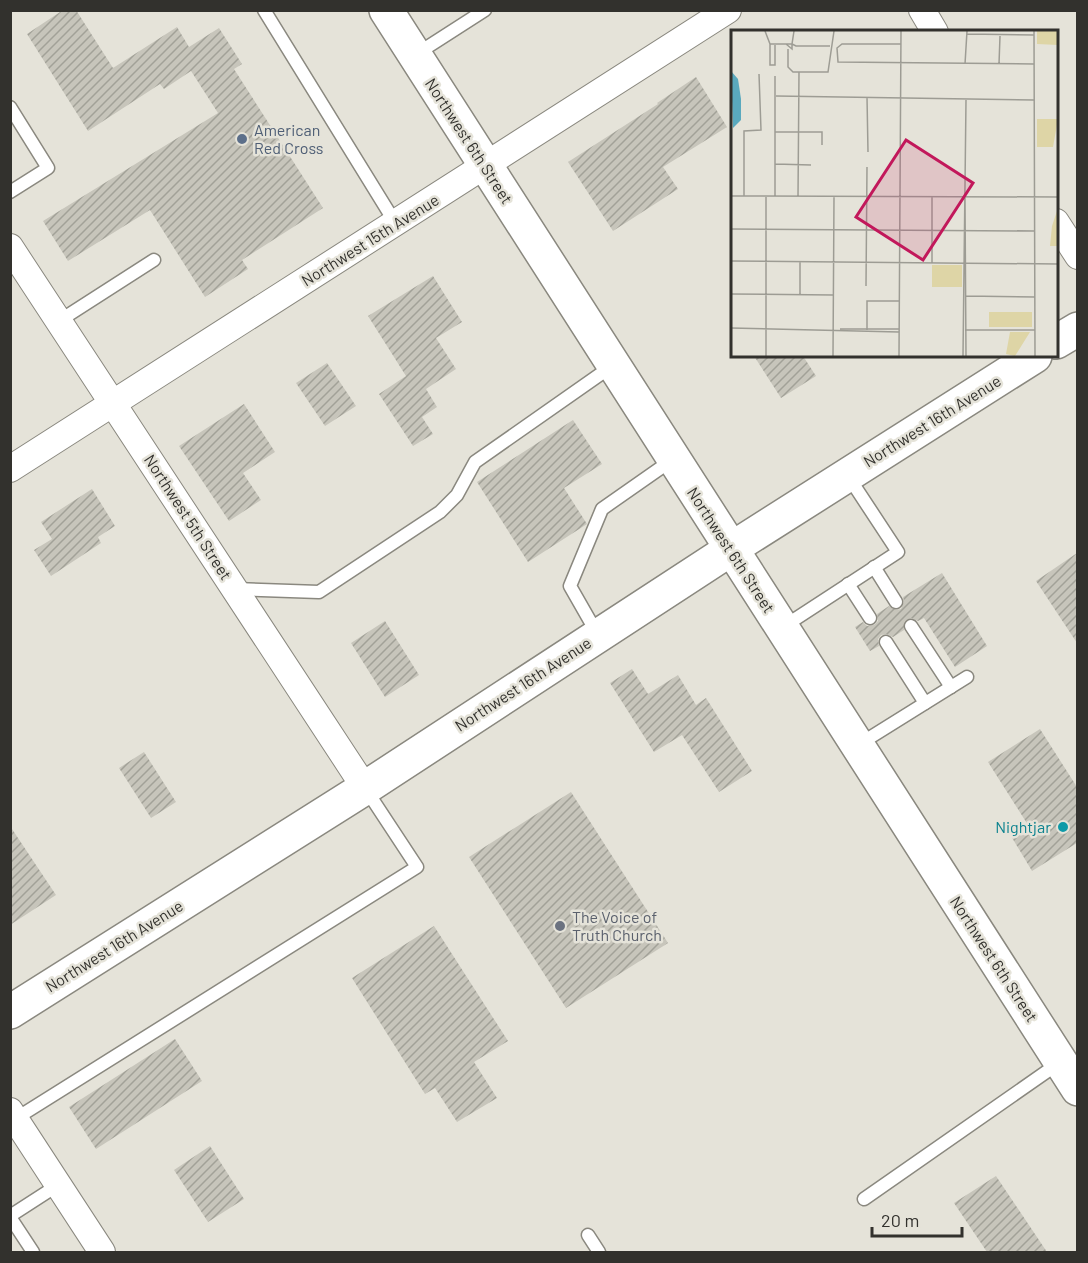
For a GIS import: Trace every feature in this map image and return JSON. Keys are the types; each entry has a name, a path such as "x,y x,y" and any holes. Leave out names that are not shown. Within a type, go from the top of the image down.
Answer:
{"main road":[{"name":"Northwest 6th Street","path":"386,10 1077,1089"},
{"path":"1058,341 1077,328"},
{"name":"Northwest 16th Avenue","path":"10,1012 365,788 731,549 1033,357"}],"street":[{"name":"Northwest 15th Avenue","path":"10,469 486,167 728,10"},
{"path":"922,10 934,30"},
{"path":"1058,225 1077,256"},
{"name":"Northwest 5th Street","path":"10,247 365,788"},
{"path":"13,1115 102,1252"}],"lane":[{"path":"264,10 396,224"},
{"path":"414,55 485,10"},
{"path":"10,107 48,168 10,192"},
{"path":"59,321 154,260"},
{"path":"235,589 319,592 440,512 457,495 475,462 613,365"},
{"path":"598,635 570,586 602,508 673,459"},
{"path":"782,628 898,552 847,475"},
{"path":"874,567 896,602"},
{"path":"848,584 870,618"},
{"path":"911,626 951,687"},
{"path":"886,642 925,703"},
{"path":"857,746 967,677"},
{"path":"13,1115 417,867 365,788"},
{"path":"864,1199 1060,1062"},
{"path":"33,1252 10,1216 58,1185"},
{"path":"588,1235 599,1252"}],"building":[{"path":"63,10 76,10 113,68 177,27 189,47 219,28 242,64 234,69 323,208 242,260 248,269 205,297 150,210 68,261 43,221 218,113 191,71 164,89 160,84 88,131 27,34"},
{"path":"696,77 727,127 663,167 678,189 613,231 568,162"},
{"path":"433,276 462,322 436,338 456,369 426,389 437,407 422,417 433,434 413,446 379,394 406,376 368,316"},
{"path":"755,357 804,357 816,376 781,398"},
{"path":"327,363 356,406 325,426 296,383"},
{"path":"244,404 275,452 243,473 261,500 229,521 179,446"},
{"path":"573,420 602,464 564,488 587,524 528,562 477,482"},
{"path":"92,489 115,526 98,537 101,543 51,576 34,550 52,539 41,522"},
{"path":"1077,553 1077,643 1036,581"},
{"path":"942,573 987,646 955,667 924,618 918,621 911,618 904,622 904,630 893,637 886,634 881,635 878,639 879,646 870,651 855,627 863,622 867,626 874,625 878,621 877,614 889,606 896,610 901,609 904,602 903,597"},
{"path":"385,621 419,675 385,697 351,643"},
{"path":"632,669 648,694 678,675 696,705 706,698 752,771 719,792 682,735 654,752 610,683"},
{"path":"1040,729 1077,787 1077,843 1032,871 1011,836 1028,825 988,762"},
{"path":"144,752 176,802 151,818 119,768"},
{"path":"571,792 668,943 566,1008 469,857"},
{"path":"10,826 56,895 10,925"},
{"path":"434,926 508,1041 474,1062 497,1098 457,1122 435,1088 425,1094 352,978"},
{"path":"175,1039 202,1081 96,1149 69,1107"},
{"path":"210,1146 244,1199 208,1222 174,1170"},
{"path":"996,1176 1047,1252 987,1252 954,1203"}],"place":[{"name":"American Red Cross","path":"242,139"},
{"name":"Nightjar","path":"1063,827"},
{"name":"The Voice of Truth Church","path":"560,926"}]}
